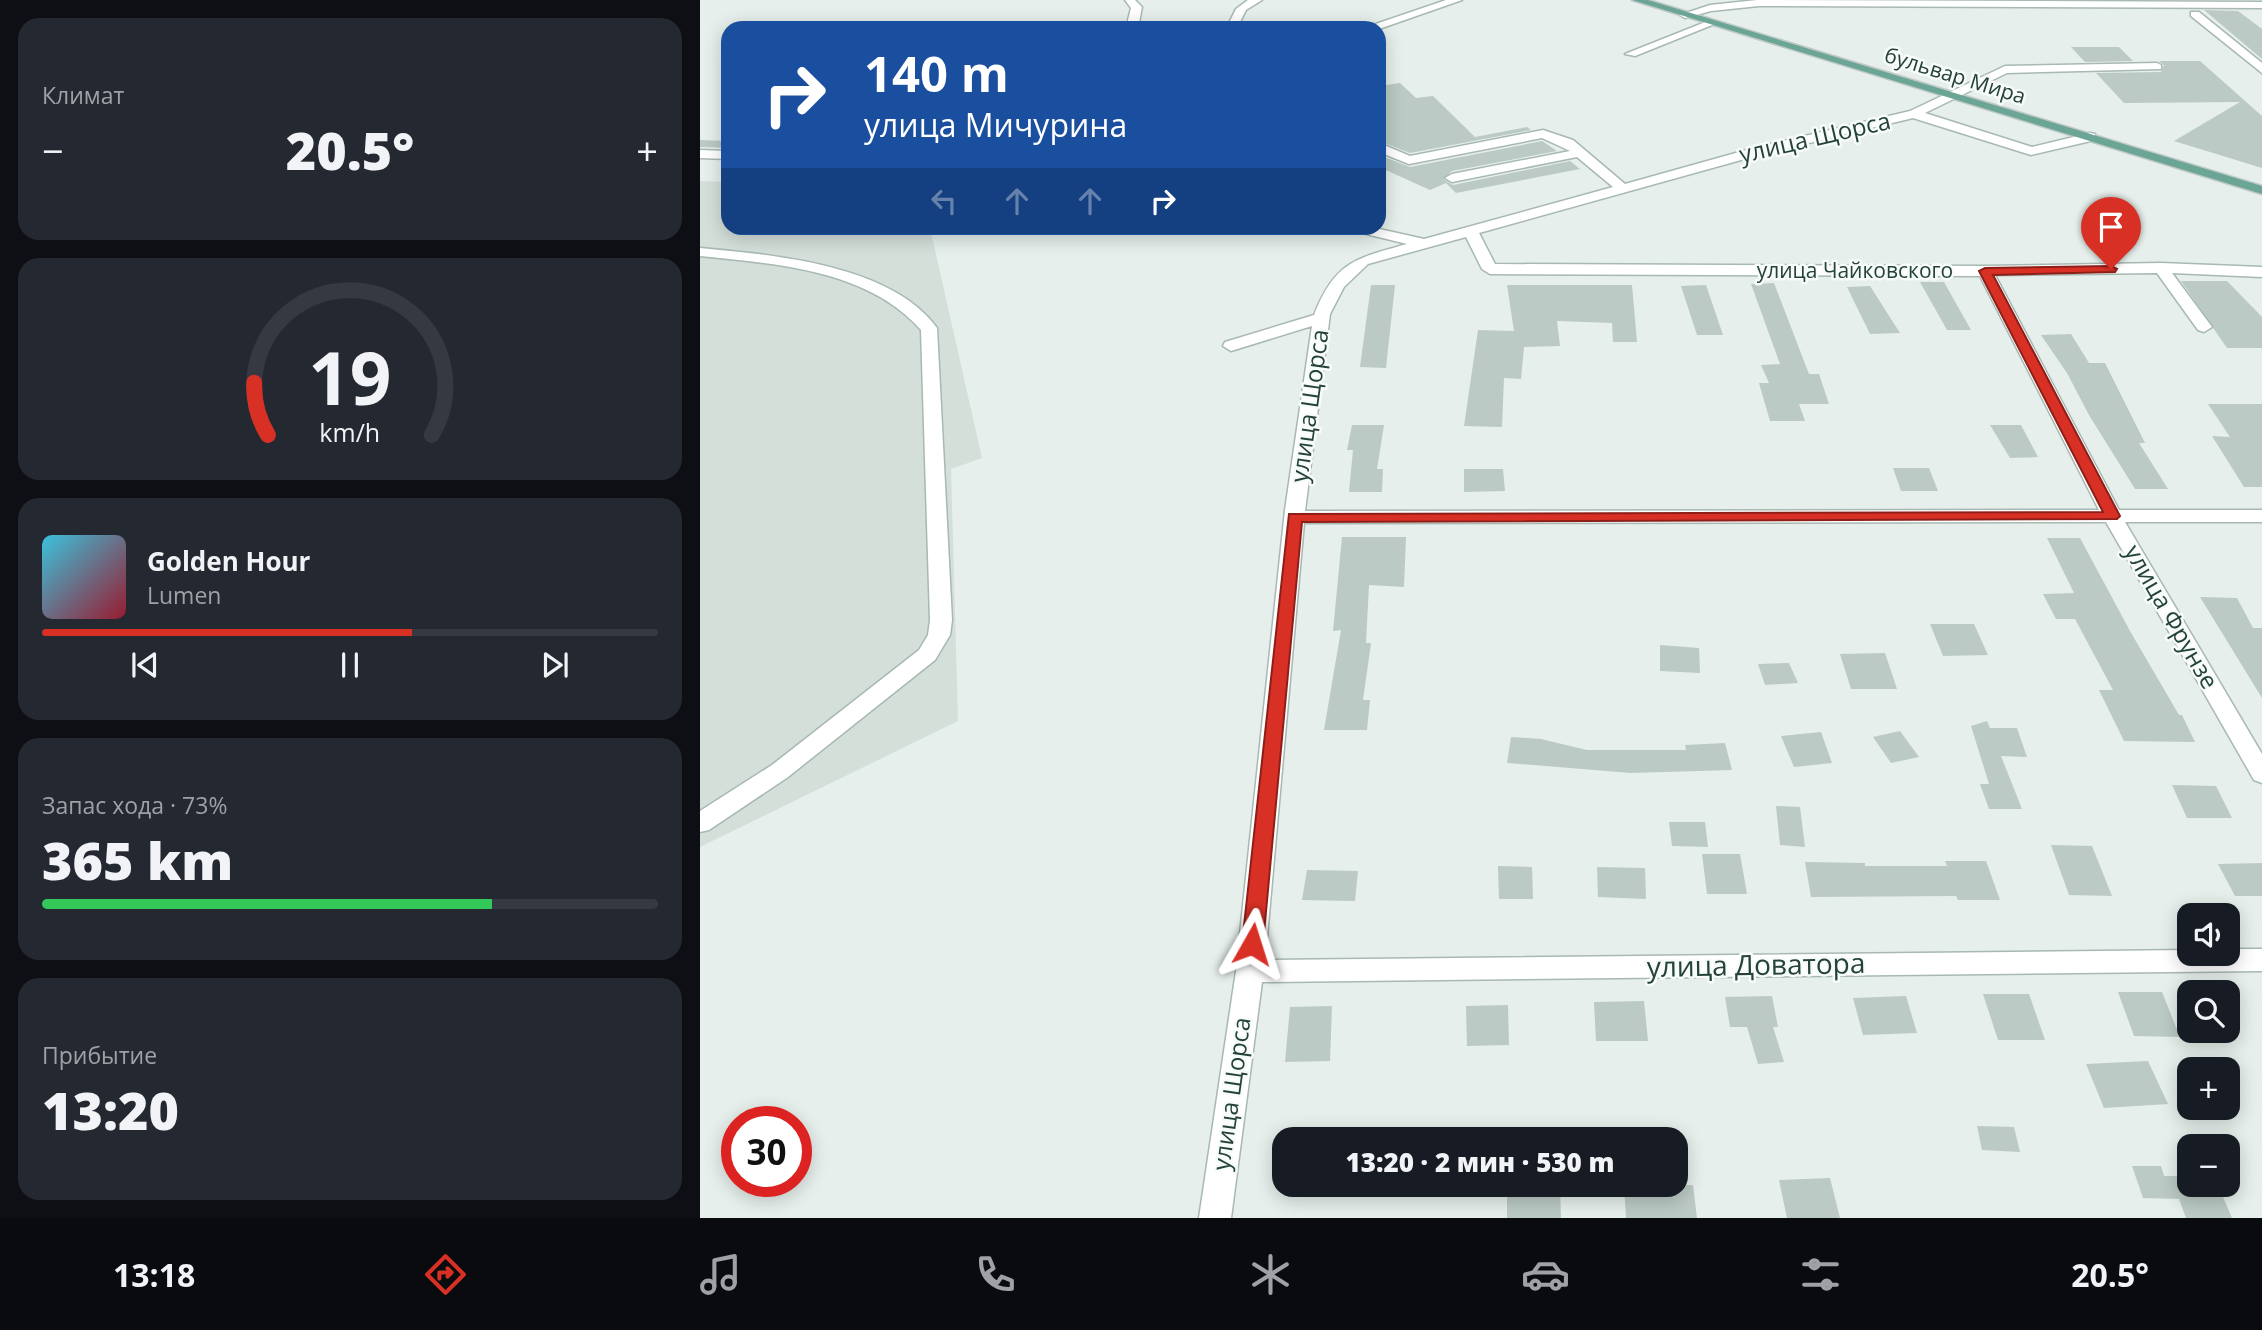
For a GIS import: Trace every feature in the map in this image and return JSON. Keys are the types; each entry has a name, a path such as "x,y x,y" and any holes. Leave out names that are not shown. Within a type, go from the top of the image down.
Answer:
{"main road":[{"name":"бульвар Мира","path":"1637,0 2262,190"}],"street":[{"path":"1235,21 1237,13 1244,6 1257,0"},
{"path":"1386,23 1457,0"},
{"path":"1130,1 1137,7 1134,21"},
{"path":"1685,15 1710,8 1759,3 2262,5"},
{"path":"2243,3 2262,16"},
{"path":"2195,14 2262,69"},
{"path":"1631,54 1712,23"},
{"name":"улица Щорса","path":"1215,1218 1250,971 1295,517 1321,318 1331,290 1346,272 1363,261 1755,152 1914,114 2005,69 2157,68"},
{"path":"1914,114 2031,151 2090,137"},
{"path":"1386,149 1409,160 1544,134 1568,143 1622,188"},
{"path":"1452,178 1580,153"},
{"path":"700,154 721,155"},
{"name":"улица Чайковского","path":"1470,231 1490,269 1985,271 2161,268 2262,272"},
{"path":"1386,235 1423,244"},
{"path":"700,252 840,273 893,297 927,324 931,332 941,620 939,635 927,655 780,771 700,823"},
{"path":"2161,268 2204,327"},
{"name":"улица Фрунзе","path":"1985,271 2112,516 2262,774"},
{"path":"1231,346 1321,318"},
{"path":"1295,517 2262,516"},
{"name":"улица Доватора","path":"1250,971 2262,960"}],"shaded area":[{"path":"700,181 721,182 721,235 932,235 982,458 951,469 958,721 700,847"}],"building":[{"path":"2204,10 2238,11 2262,29 2262,59"},
{"path":"2071,47 2119,47 2133,61 2085,62"},
{"path":"2159,61 2200,61 2262,116 2262,168 2174,141 2240,102 2124,103 2096,73 2161,72 2164,65"},
{"path":"1400,83 1416,98 1433,96 1475,137 1527,127 1531,130 1410,153 1386,144 1386,85"},
{"path":"700,140 721,141 721,148 700,147"},
{"path":"1542,141 1557,151 1452,171 1443,179 1453,185 1570,161 1580,169 1456,193 1446,183 1430,190 1386,170 1386,158 1410,167"},
{"path":"2181,281 2227,281 2262,317 2262,348 2227,348"},
{"path":"1920,282 1944,282 1971,330 1947,330"},
{"path":"1774,283 1809,374 1819,374 1829,404 1799,404 1805,421 1770,421 1759,383 1769,383 1761,365 1780,364 1751,284"},
{"path":"1371,285 1395,285 1386,368 1360,367"},
{"path":"1507,285 1632,285 1637,342 1613,342 1612,323 1557,321 1560,346 1524,347 1521,379 1504,378 1502,427 1464,426 1478,330 1514,331"},
{"path":"1706,285 1723,335 1697,335 1681,286"},
{"path":"1870,286 1900,333 1870,334 1847,287"},
{"path":"2071,334 2089,363 2105,363 2145,443 2139,443 2168,489 2135,489 2089,415 2067,373 2041,335"},
{"path":"2208,404 2262,404 2262,487 2244,487 2212,436 2230,437"},
{"path":"1352,425 1384,425 1377,469 1383,469 1382,492 1349,492 1353,450 1347,450"},
{"path":"1990,425 2021,425 2038,457 2010,458"},
{"path":"1893,468 1929,468 1938,491 1901,491"},
{"path":"1464,469 1503,469 1505,491 1464,492"},
{"path":"1342,537 1406,537 1404,587 1369,585 1366,643 1371,643 1363,700 1370,700 1367,730 1324,730 1341,630 1333,631"},
{"path":"2047,538 2080,538 2130,631 2179,715 2182,715 2195,742 2124,741 2099,690 2113,690 2075,619 2056,619 2043,594 2074,593"},
{"path":"2200,597 2237,598 2253,628 2262,628 2262,698"},
{"path":"1930,624 1974,624 1988,655 1943,656"},
{"path":"1660,645 1699,648 1700,673 1660,671"},
{"path":"1885,653 1897,689 1851,689 1840,654"},
{"path":"1789,663 1798,683 1765,685 1758,664"},
{"path":"1987,721 1990,728 2017,728 2027,757 2001,756 2022,809 1989,809 1980,784 1989,784 1971,726"},
{"path":"1900,731 1919,757 1891,763 1873,737"},
{"path":"1821,732 1832,763 1794,767 1781,736"},
{"path":"1511,737 1541,739 1587,750 1686,750 1685,745 1725,743 1732,770 1631,773 1507,763"},
{"path":"2172,785 2216,786 2232,818 2187,818"},
{"path":"1776,806 1800,807 1805,847 1780,845"},
{"path":"1669,822 1705,822 1708,847 1672,846"},
{"path":"2051,845 2092,846 2112,896 2069,895"},
{"path":"1702,854 1740,854 1747,894 1707,894"},
{"path":"1945,861 1986,861 2000,900 1958,900 1956,896 1811,897 1805,862 1865,863 1865,866 1947,866"},
{"path":"2262,863 2262,896 2235,896 2218,864"},
{"path":"1498,866 1532,867 1533,899 1499,899"},
{"path":"1597,867 1645,868 1646,899 1598,897"},
{"path":"1307,870 1358,871 1355,901 1302,900"},
{"path":"2118,992 2162,992 2177,1030 2177,1037 2134,1036"},
{"path":"1983,994 2029,994 2045,1040 1998,1040"},
{"path":"1772,996 1778,1027 1773,1027 1784,1062 1758,1064 1747,1027 1730,1027 1725,997"},
{"path":"1906,996 1917,1033 1863,1035 1853,998"},
{"path":"1644,1001 1648,1041 1596,1041 1594,1002"},
{"path":"1508,1005 1509,1045 1467,1046 1466,1006"},
{"path":"1332,1006 1330,1061 1285,1062 1290,1007"},
{"path":"2148,1061 2168,1104 2104,1108 2086,1064"},
{"path":"1977,1126 2014,1127 2020,1152 1982,1150"},
{"path":"2132,1166 2161,1166 2164,1176 2177,1176 2177,1197 2223,1197 2232,1218 2186,1218 2179,1199 2143,1198"},
{"path":"1830,1178 1840,1218 1787,1218 1779,1180"},
{"path":"1688,1185 1693,1185 1697,1218 1626,1218 1625,1197 1688,1197"},
{"path":"1507,1197 1560,1197 1561,1218 1507,1218"}],"route":[{"path":"1252,944 1295,517 2112,516 1985,271 2111,269"}]}
